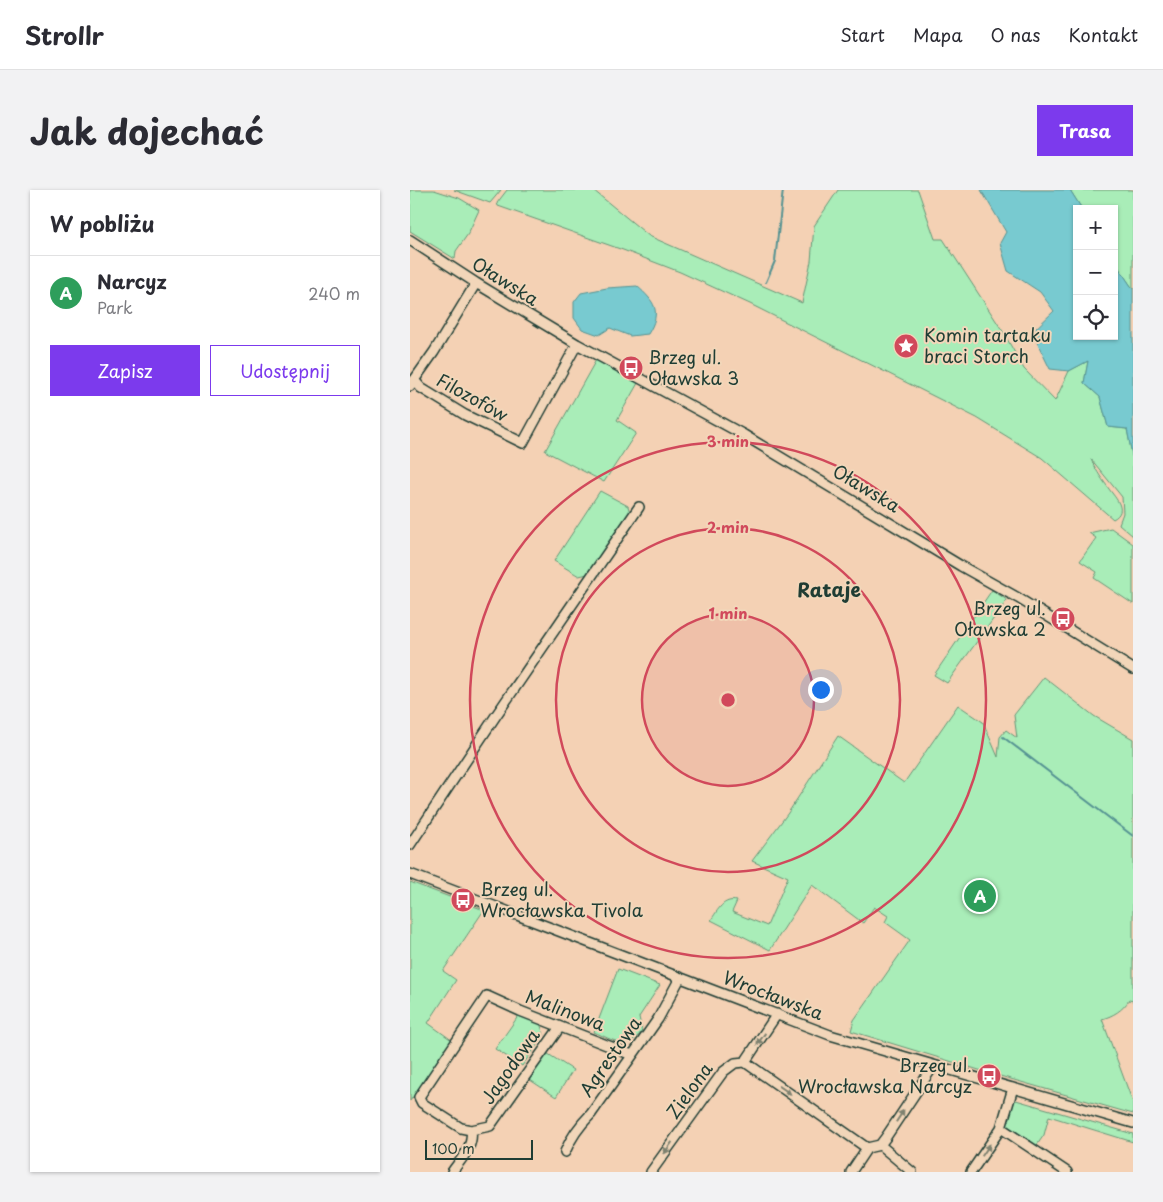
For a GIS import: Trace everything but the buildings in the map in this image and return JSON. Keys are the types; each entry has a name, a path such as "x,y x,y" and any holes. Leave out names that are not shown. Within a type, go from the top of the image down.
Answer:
{"street":[{"name":"Oławska","path":"414,242 476,283 577,344 744,435 961,566 1018,598 1133,669"},
{"path":"412,383 434,352 476,283"},
{"name":"Filozofów","path":"412,383 465,416 523,443 577,344"},
{"path":"410,845 639,507"},
{"name":"Wrocławska","path":"410,874 830,1034 1133,1123"},
{"name":"Agrestowa","path":"565,1152 570,1140 658,1019 680,978"},
{"name":"Malinowa","path":"470,1130 462,1128 422,1103 419,1097 487,996 632,1055"},
{"path":"777,1014 745,1062 867,1148"},
{"name":"Jagodowa","path":"470,1130 490,1126 560,1027"},
{"name":"Zielona","path":"651,1172 723,1072 734,1063 745,1062"},
{"path":"851,1172 867,1148 880,1145 929,1073 932,1065"},
{"path":"971,1172 1001,1128 1013,1088"},
{"path":"1001,1128 1067,1172"},
{"path":"452,1172 470,1147 472,1138 470,1130"},
{"path":"880,1145 912,1172"}],"green space":[{"path":"410,190 434,190 459,198 479,210 468,234 456,251 455,259 410,231"},
{"path":"454,190 501,190 490,203"},
{"path":"507,190 593,190 649,236 802,303 811,261 814,226 838,190 918,190 935,239 943,239 1002,330 1024,369 1055,401 1069,371 1088,361 1084,383 1100,397 1108,427 1127,429 1133,460 1133,536 1119,524 1123,513 1122,497 1091,459 1100,476 1119,503 1120,511 1113,519 1042,458 977,418 750,304 680,272 498,206 497,203"},
{"path":"1070,190 1133,190 1133,289 1118,267 1118,205 1079,205"},
{"path":"596,360 638,383 617,420 636,433 604,482 545,451"},
{"path":"600,491 628,506 630,513 588,574 579,576 554,561"},
{"path":"1111,528 1133,544 1133,604 1094,578 1097,572 1080,561 1096,538 1089,533"},
{"path":"992,590 1007,600 947,683 934,675"},
{"path":"1044,677 1094,716 1133,739 1133,1001 1129,1000 1117,1012 1102,1019 1133,1103 1133,1114 851,1031 854,1020 910,940 885,922 888,916 874,907 863,923 812,885 770,950 711,920 724,903 737,901 732,912 767,926 788,877 752,861 788,813 838,736 904,783 958,705 983,722 998,757 1000,737 1006,730 1017,738 1014,715"},
{"path":"410,882 484,910 443,971 456,980 428,1023 453,1041 410,1101"},
{"path":"618,969 660,985 639,1017 642,1031 637,1037 626,1042 620,1042 594,1032"},
{"path":"519,1015 540,1023 544,1035 522,1066 495,1049"},
{"path":"545,1052 573,1070 556,1097 527,1078"},
{"path":"1016,1100 1133,1134 1133,1142 1049,1116 1044,1135 1037,1145 1006,1125"}],"water":[{"path":"981,190 1070,190 1079,205 1073,205 1073,340 1118,340 1118,267 1133,289 1133,460 1127,429 1108,427 1100,397 1084,383 1088,361 1069,371 1050,369 1032,332 1054,311 1040,292 1008,271 1000,243 1006,232"},
{"path":"637,286 655,307 655,319 648,334 630,336 610,328 599,335 582,329 574,318 574,302 581,293 607,288"}],"waterway":[{"path":"766,282 775,261 783,190"},
{"path":"1003,737 1133,836"}],"place":[{"name":"Komin tartaku braci Storch","path":"906,346"},
{"name":"Brzeg ul. Oławska 3","path":"631,368"},
{"name":"Brzeg ul. Oławska 2","path":"1063,619"},
{"name":"Narcyz","path":"980,896"},
{"name":"Brzeg ul. Wrocławska Tivola","path":"463,900"},
{"name":"Brzeg ul. Wrocławska Narcyz","path":"989,1076"}],"district":[{"name":"Rataje","path":"829,590"}]}
